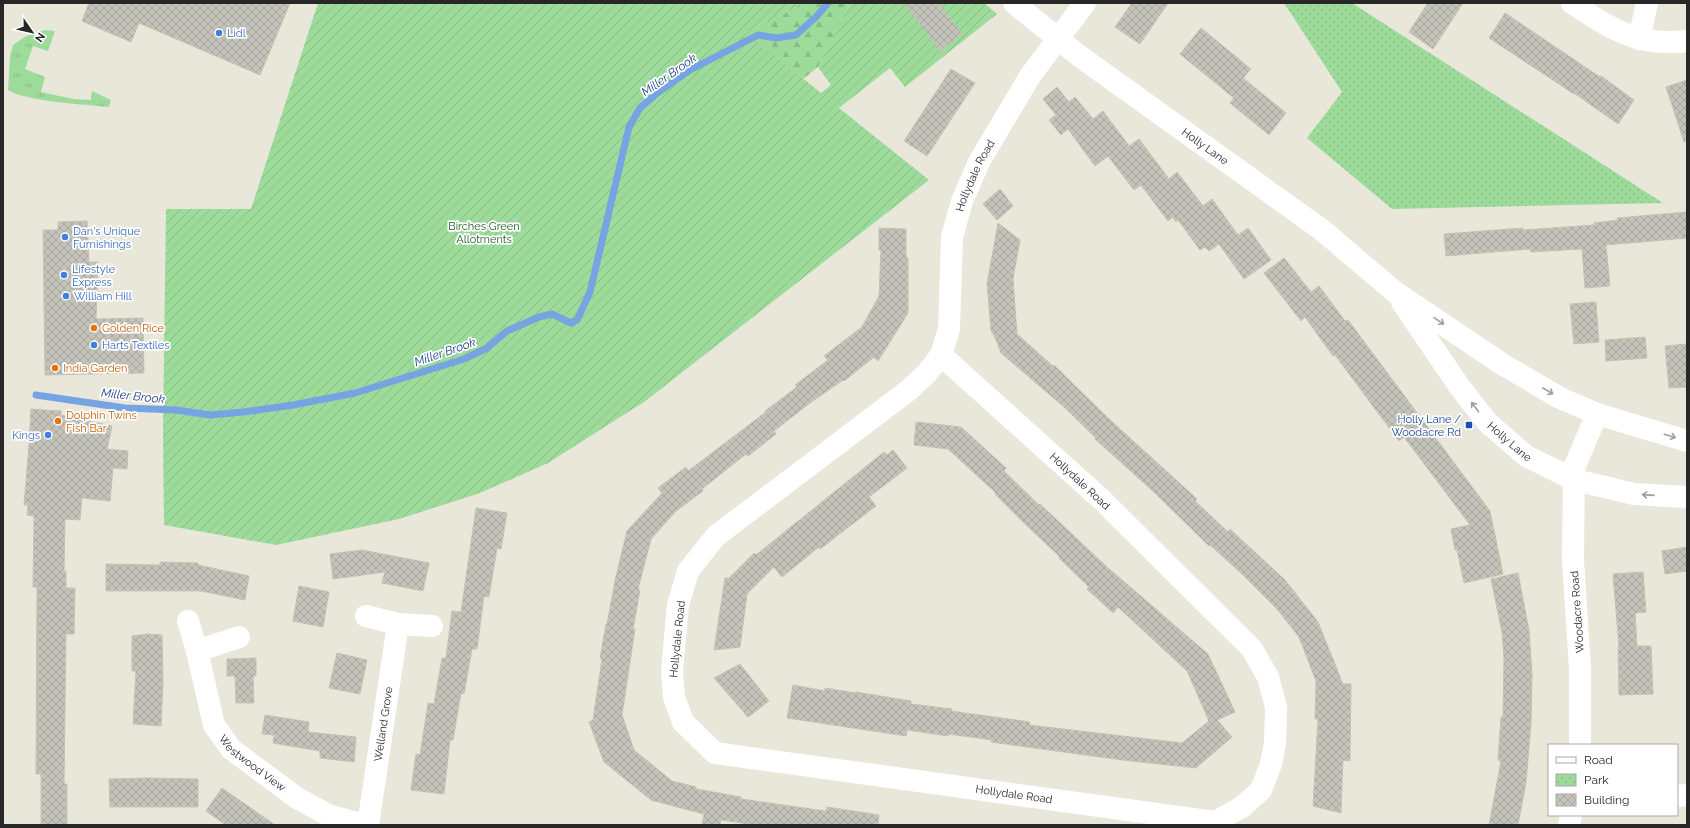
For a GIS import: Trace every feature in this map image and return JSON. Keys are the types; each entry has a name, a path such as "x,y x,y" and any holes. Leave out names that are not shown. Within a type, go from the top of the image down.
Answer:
{"street":[{"name":"Holly Lane","path":"1014,3 1058,39 1322,230 1395,292 1502,364 1560,398 1597,414 1687,441"},
{"name":"Hollydale Road","path":"941,355 1102,500 1252,649 1268,677 1276,707 1275,743 1271,764 1261,790 1242,807 1215,822 715,753 683,722 674,698 672,671 678,605 688,571 716,536 909,390 927,373 941,355 949,329 952,238 962,201 978,162 1030,76 1085,3"},
{"path":"1572,3 1599,21 1623,34 1639,39 1670,43 1687,41"},
{"path":"1639,39 1647,3"},
{"name":"Holly Lane","path":"1395,292 1459,386 1487,422 1526,456 1575,480 1634,494 1687,498"},
{"name":"Woodacre Road","path":"1580,744 1580,669 1573,560 1574,468 1597,414"},
{"path":"366,616 398,624 432,626"},
{"name":"Westwood View","path":"188,621 197,651 214,725 231,749 303,801 328,815 366,825"},
{"name":"Welland Grove","path":"366,825 398,624"},
{"path":"197,651 239,637"}],"green space":[{"name":"Birches Green Allotments","path":"318,3 803,3 748,34 821,93 831,85 818,67 850,3 984,3 997,14 905,87 890,68 839,108 929,180 644,402 548,463 480,493 399,519 276,545 164,525 163,431 166,209 251,209"},
{"path":"803,3 850,3 818,67 803,79 747,34"},
{"path":"1284,3 1352,3 1663,203 1392,209 1307,138 1342,92"},
{"path":"45,30 55,31 48,51 33,46 25,69 45,77 41,92 73,99 91,100 92,91 111,100 109,107 42,100 17,94 8,90 10,56 13,45 26,36"}],"building":[{"name":"Lidl","path":"89,3 290,3 260,75 139,23 131,42 82,21"},
{"path":"904,3 939,3 962,34 940,51"},
{"path":"1132,3 1168,3 1140,44 1115,27"},
{"path":"1428,3 1463,3 1433,49 1409,32"},
{"path":"1505,13 1600,77 1601,76 1634,100 1618,124 1574,93 1489,38"},
{"path":"1201,28 1251,69 1243,78 1286,113 1269,135 1230,103 1234,98 1180,54"},
{"path":"951,69 975,83 927,156 904,141"},
{"path":"1687,80 1687,141 1684,142 1666,87"},
{"path":"1057,87 1069,102 1075,97 1093,119 1103,111 1129,146 1139,139 1169,179 1177,172 1203,206 1212,199 1238,235 1248,228 1271,260 1244,279 1219,244 1209,251 1205,247 1200,250 1178,220 1176,222 1173,217 1168,221 1141,185 1134,190 1108,156 1095,166 1068,129 1061,135 1049,120 1056,115 1043,99"},
{"path":"1000,189 1013,206 997,220 983,204"},
{"path":"1687,212 1687,238 1606,245 1610,286 1585,288 1582,249 1531,252 1530,249 1446,256 1444,234 1523,228 1523,230 1594,225 1594,223 1618,220 1617,218"},
{"path":"87,221 89,262 98,262 96,319 143,318 144,373 45,375 43,230 58,230 58,222"},
{"path":"998,223 1020,240 1013,279 1017,334 1053,366 1054,365 1108,418 1197,499 1195,501 1228,532 1230,529 1285,580 1318,622 1343,684 1351,684 1350,761 1343,760 1341,813 1313,806 1318,719 1315,719 1316,681 1299,637 1277,609 1243,575 1210,545 1209,546 1155,493 1095,439 1096,438 1064,407 1001,353 991,330 987,284"},
{"path":"879,228 906,229 906,257 908,258 908,313 878,361 874,357 844,381 843,380 810,403 774,431 776,434 748,456 746,454 702,489 703,491 676,511 651,539 638,589 640,590 633,629 635,629 622,715 634,750 672,781 696,787 696,789 741,797 741,799 826,811 827,807 879,815 878,825 756,825 721,820 720,825 702,825 704,814 651,800 604,762 589,722 593,720 602,659 600,658 606,624 627,531 662,493 658,488 686,467 688,471 766,412 765,411 797,387 795,385 828,360 824,356 862,327 879,296 881,250 879,250"},
{"path":"1284,258 1311,292 1319,286 1345,321 1348,320 1490,511 1503,574 1464,583 1451,529 1470,525 1404,437 1399,441 1335,355 1333,356 1305,317 1301,321 1264,273"},
{"path":"1596,302 1599,342 1574,344 1570,304"},
{"path":"1645,337 1647,358 1606,361 1605,340"},
{"path":"1687,344 1687,387 1669,388 1665,346"},
{"path":"31,409 61,411 61,415 112,426 107,449 128,451 127,469 113,468 110,501 82,498 80,520 65,519 64,571 66,571 66,588 75,588 74,634 66,634 64,784 67,784 67,825 41,825 41,774 36,774 37,587 33,587 34,516 27,515 28,505 24,505"},
{"path":"916,422 961,427 1006,468 1004,471 1039,505 1040,504 1107,567 1208,654 1235,712 1217,720 1232,737 1196,768 1122,760 991,742 992,740 948,734 948,736 907,730 906,736 787,718 793,685 825,691 825,688 911,701 911,704 1030,722 1029,725 1182,743 1209,721 1187,671 1118,607 1113,613 1087,589 1089,587 1059,558 1060,557 995,494 996,493 948,449 914,445"},
{"path":"893,450 907,468 869,497 876,506 820,549 819,547 782,577 774,567 747,594 740,647 714,650 725,578 729,578 754,553 756,555 884,452 887,455"},
{"path":"476,508 507,513 501,549 497,548 489,597 484,596 477,649 472,649 464,694 461,693 453,740 450,740 444,794 411,790 416,754 420,755 428,703 434,704 442,658 446,658 452,611 461,612"},
{"path":"1687,547 1687,571 1665,574 1662,551"},
{"path":"362,550 429,563 423,591 382,583 385,572 333,579 330,554"},
{"path":"160,562 198,563 198,565 249,576 245,600 201,591 106,591 106,564 160,565"},
{"path":"1643,572 1646,612 1635,613 1637,646 1651,646 1653,694 1619,695 1619,647 1613,574"},
{"path":"1518,573 1529,630 1532,674 1531,724 1526,783 1518,825 1489,825 1501,761 1498,760 1501,717 1503,717 1504,659 1502,632 1491,579"},
{"path":"299,586 329,592 323,627 293,621"},
{"path":"149,634 162,635 163,681 161,726 133,724 136,671 132,671 132,636"},
{"path":"337,653 367,660 360,694 329,688"},
{"path":"256,658 256,676 253,676 254,703 236,703 235,676 227,676 227,659"},
{"path":"740,664 769,701 748,717 714,678"},
{"path":"265,715 309,722 308,732 356,737 354,762 320,758 320,751 273,743 274,735 262,734"},
{"path":"109,779 198,779 198,807 110,807"},
{"path":"222,788 275,825 226,825 206,811"}],"waterway":[{"name":"Miller Brook","path":"36,395 125,408 176,410 210,415 243,412 293,405 355,393 464,359 487,348 507,331 539,317 552,314 571,323 577,320 590,292 629,127 640,108 656,94 690,70 758,35 776,38 796,35 817,16 828,3"}],"place":[{"name":"Lidl","path":"219,33"},
{"name":"Dan's Unique Furnishings","path":"65,237"},
{"name":"Lifestyle Express","path":"64,275"},
{"name":"William Hill","path":"66,296"},
{"name":"Golden Rice","path":"94,328"},
{"name":"Harts Textiles","path":"94,345"},
{"name":"India Garden","path":"55,368"},
{"name":"Dolphin Twins Fish Bar","path":"58,421"},
{"name":"Holly Lane / Woodacre Rd","path":"1469,425"},
{"name":"Kings","path":"48,435"}]}
